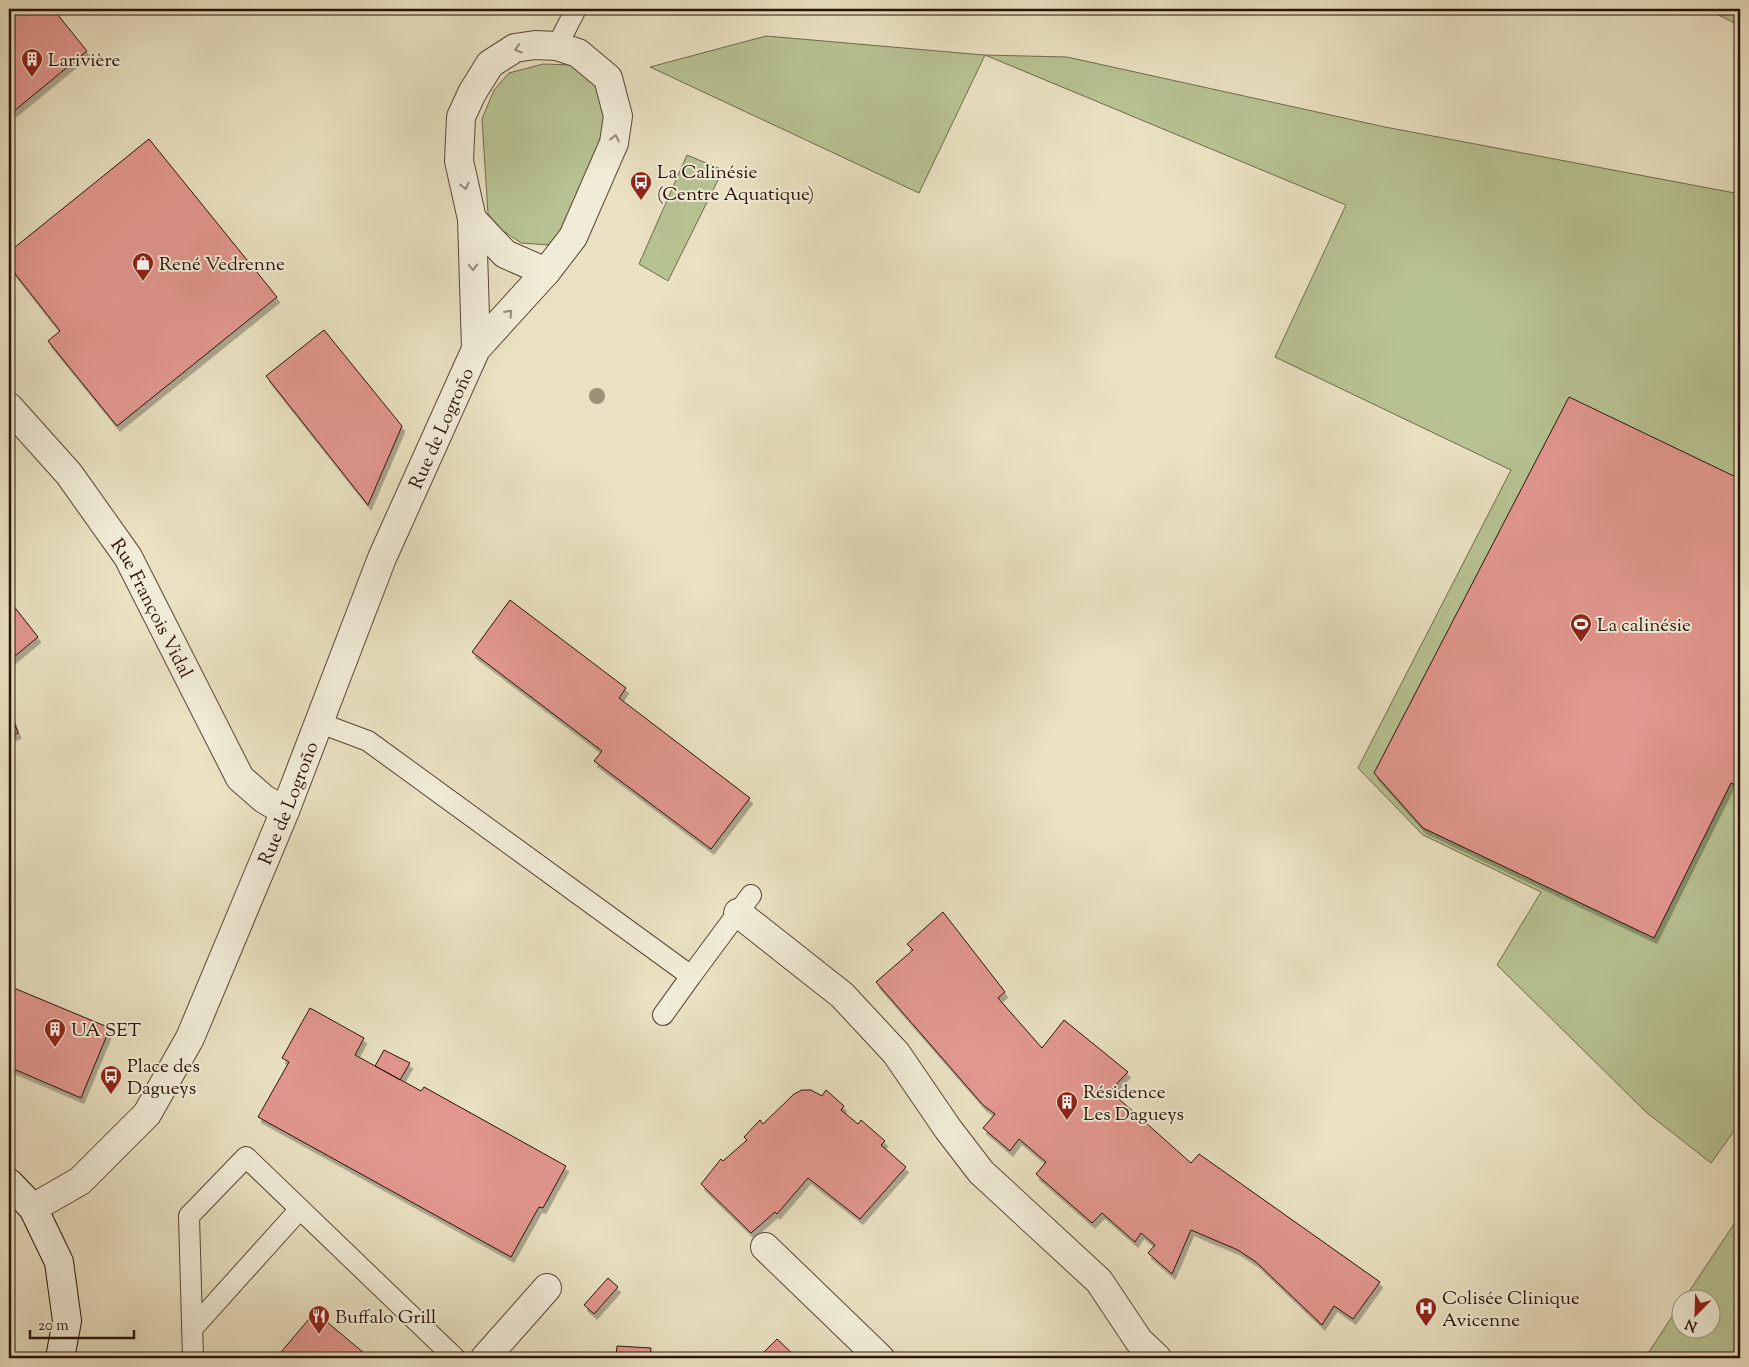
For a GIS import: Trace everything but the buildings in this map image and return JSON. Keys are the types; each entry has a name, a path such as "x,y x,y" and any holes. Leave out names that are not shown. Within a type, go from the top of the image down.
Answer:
{"street":[{"name":"Rue de Logroño","path":"33,1208 80,1181 148,1114 190,1038 285,811 382,558 476,349 546,272 573,237 614,143 618,116 608,78 578,53 558,46 535,45 514,48 490,64 472,93 461,117 459,162 472,219 476,349"},
{"path":"472,219 505,254 546,272"},
{"name":"Rue François Vidal","path":"9,407 69,474 128,557 240,778 264,799 285,811"},
{"path":"744,904 849,1002 896,1052 948,1129 981,1172 1099,1280 1139,1341 1157,1358"},
{"path":"9,1183 33,1208 59,1262 67,1321 60,1358"},
{"path":"766,1248 880,1358"},
{"path":"485,1358 547,1288"}],"lane":[{"path":"558,46 576,9"},
{"path":"320,723 368,741 691,976"},
{"path":"663,1015 744,904"},
{"path":"193,1358 189,1216 246,1157 456,1358"},
{"path":"192,1329 300,1209"}],"green space":[{"path":"1707,9 1740,9 1740,26"},
{"path":"766,36 985,55 919,193 650,67"},
{"name":"La calinésie","path":"985,55 1067,57 1385,127 1740,194 1740,1123 1711,1163 1646,1112 1497,965 1541,892 1423,835 1358,768 1511,470 1275,357 1346,205"},
{"path":"543,64 573,65 598,85 605,111 607,137 561,231 549,245 521,243 502,230 488,214 482,119 494,90 509,73"},
{"path":"687,155 723,170 668,281 639,264"},
{"path":"1740,1215 1740,1358 1645,1358 1672,1317 1672,1340 1722,1340 1722,1290 1690,1290"}],"place":[{"name":"Larivière","path":"32,78"},
{"name":"La Calinésie (Centre Aquatique)","path":"641,201"},
{"name":"René Vedrenne","path":"143,282"},
{"name":"La calinésie","path":"1581,643"},
{"name":"UA SET","path":"55,1048"},
{"name":"Place des Dagueys","path":"111,1095"},
{"name":"Résidence Les Dagueys","path":"1067,1121"},
{"name":"Colisée Clinique Avicenne","path":"1426,1327"},
{"name":"Buffalo Grill","path":"319,1335"}]}
